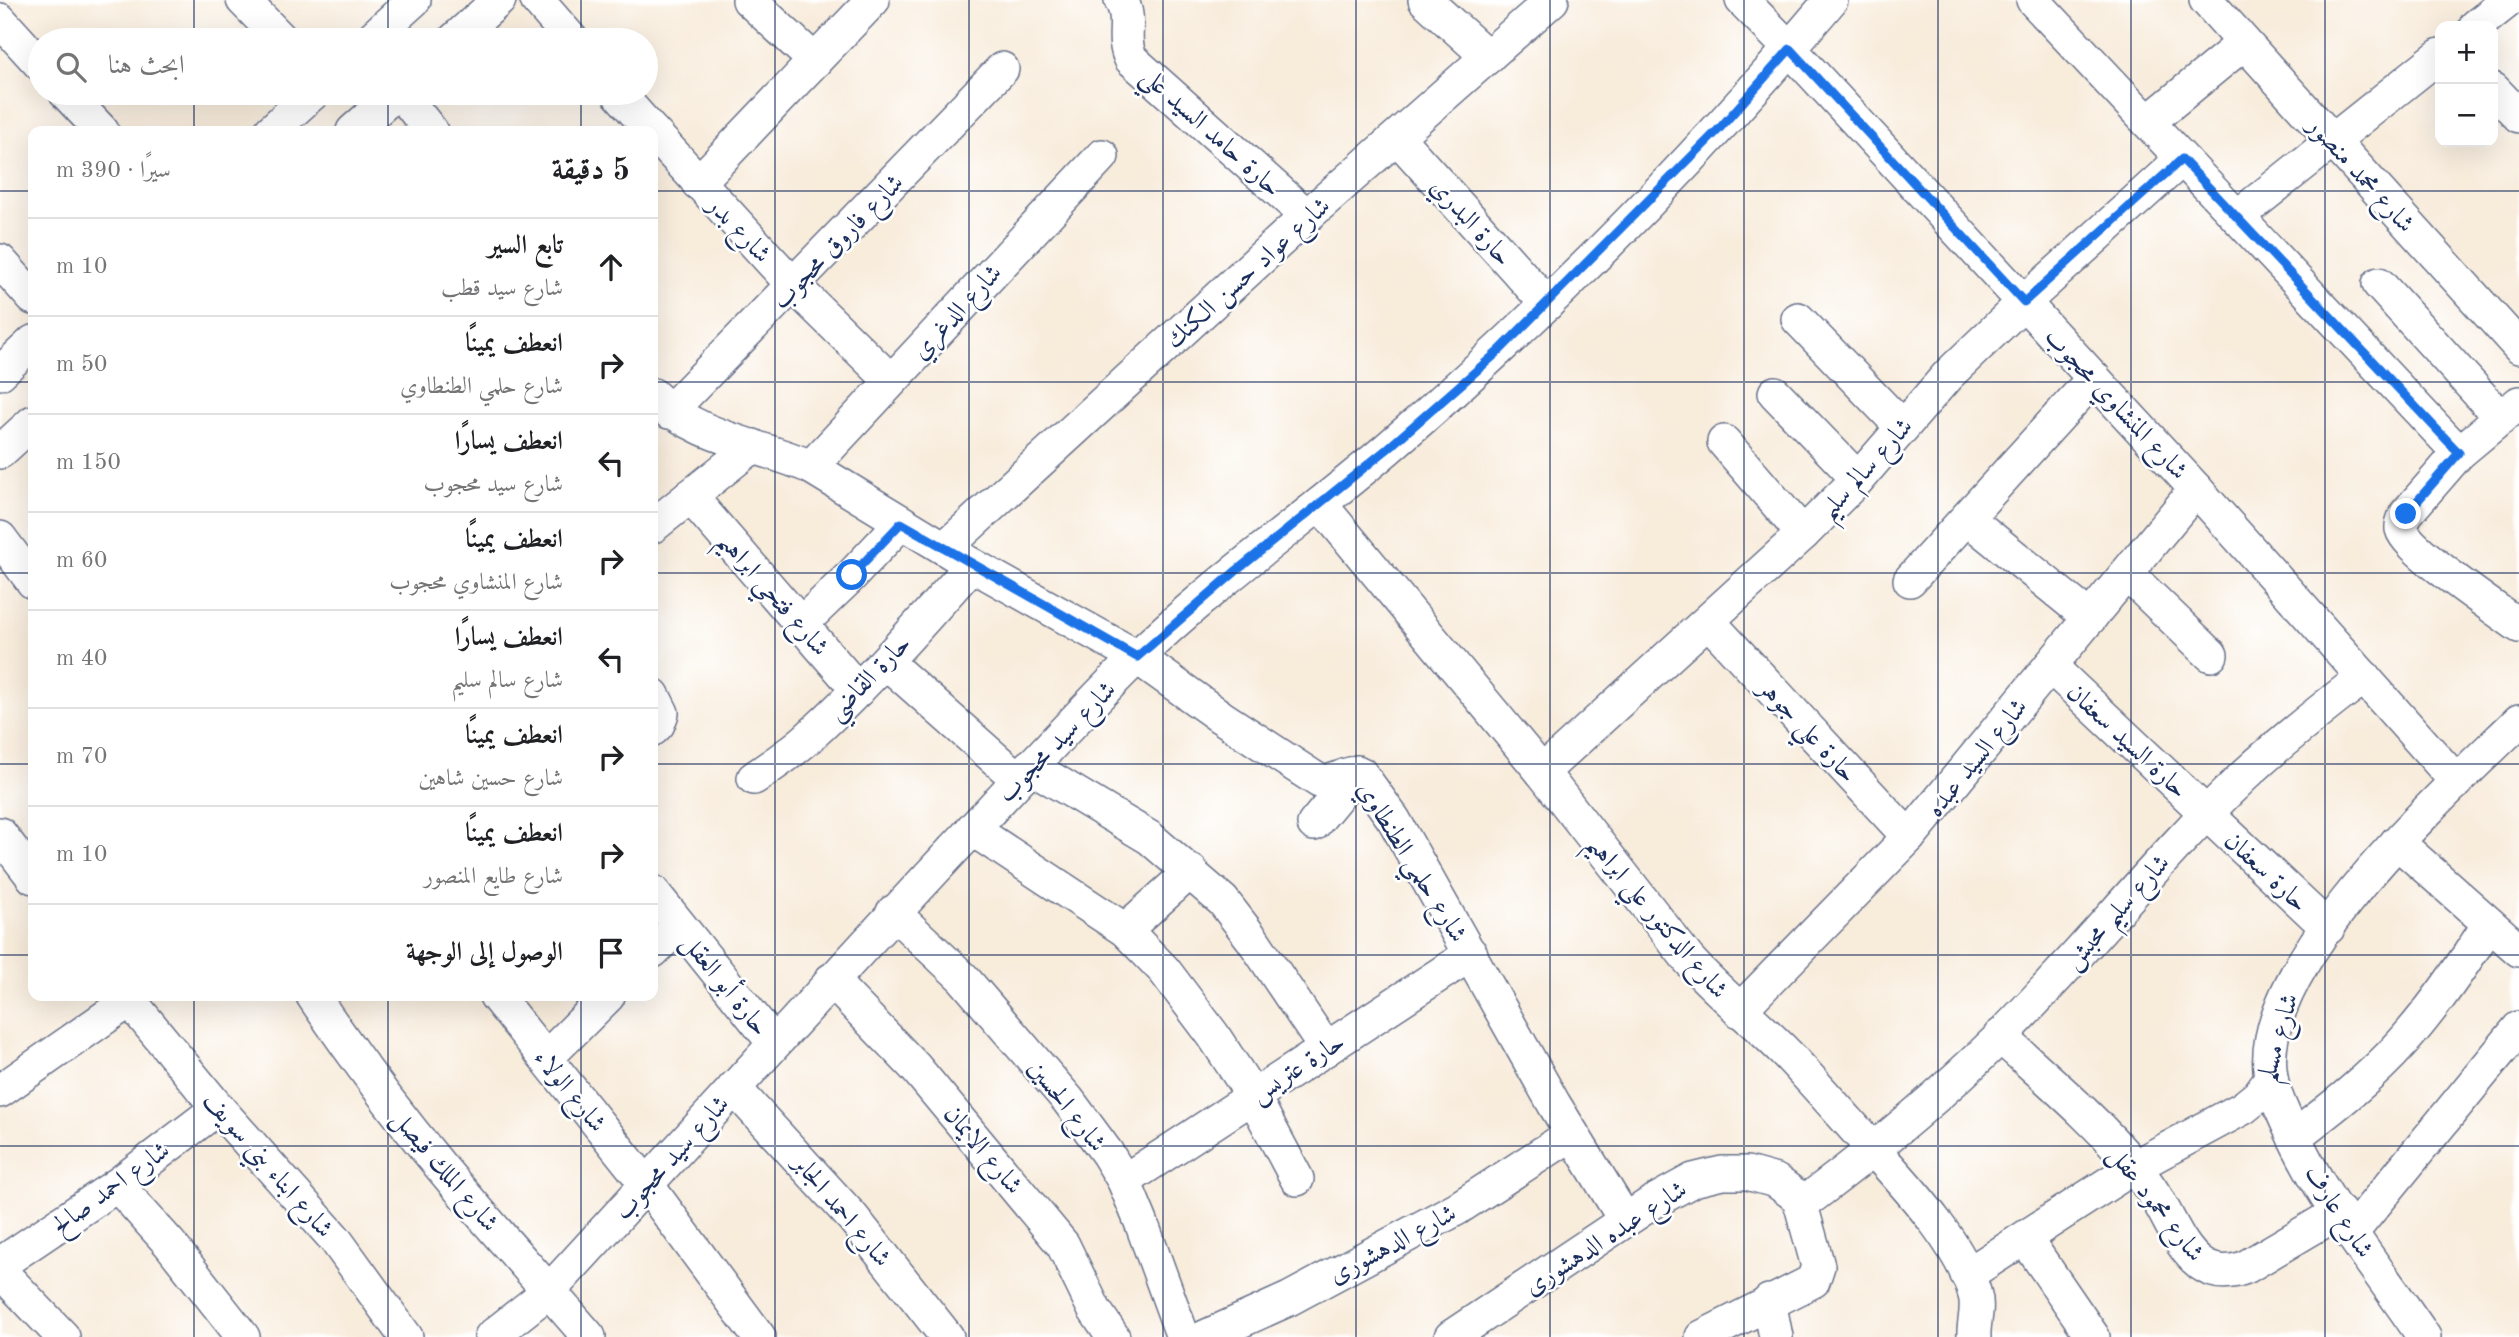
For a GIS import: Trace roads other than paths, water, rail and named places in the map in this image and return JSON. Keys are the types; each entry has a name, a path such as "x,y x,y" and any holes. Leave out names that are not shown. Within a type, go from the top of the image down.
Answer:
{"street":[{"path":"243,0 270,28"},
{"path":"383,28 414,0"},
{"path":"468,28 499,0"},
{"path":"537,0 562,28"},
{"path":"749,0 815,61"},
{"path":"698,183 873,0"},
{"name":"حارة حامد السيد علي","path":"1121,0 1127,13 1126,48 1131,59 1307,216"},
{"path":"1425,0 1488,57"},
{"name":"شارع عواد حسن الكنك","path":"958,556 1307,216 1552,0"},
{"name":"شارع المنشاوي محجوب","path":"1742,0 2196,489 2457,782"},
{"name":"شارع سيد محجوب","path":"491,1337 549,1291 894,912 1137,657 1236,571 1386,450 1499,351 1719,129 1831,0"},
{"path":"2033,0 2459,453"},
{"path":"2482,21 2509,0"},
{"name":"شارع محمد منصور","path":"2220,6 2244,43 2519,347"},
{"path":"0,20 28,51"},
{"path":"2148,122 2244,43"},
{"path":"2236,217 2435,59"},
{"name":"شارع فاروق محجوب","path":"661,404 794,286 1002,69"},
{"path":"2498,94 2519,116"},
{"path":"77,105 97,126"},
{"path":"277,126 300,105"},
{"path":"360,126 384,105"},
{"path":"408,105 427,126"},
{"name":"شارع بدر","path":"628,105 647,126"},
{"name":"حارة البدري","path":"1397,137 1547,304"},
{"name":"شارع بدر","path":"658,139 794,286 891,381"},
{"name":"شارع الدغري","path":"811,467 1102,156"},
{"name":"شارع سالم سليم","path":"1542,772 1803,534 1857,479 1948,375 2182,159"},
{"path":"0,261 28,292"},
{"path":"2379,284 2510,410 2459,453 2406,514 2402,531 2418,551 2519,626"},
{"path":"1798,318 1902,428"},
{"path":"0,373 28,347"},
{"path":"1910,580 2094,378"},
{"path":"1775,393 1857,479"},
{"name":"شارع حلمي الطنطاوي","path":"661,404 695,426 784,455 811,467 901,523 1137,657 1221,717 1319,781 1327,783 1357,772 1366,779 1394,820 1572,1134 1625,1220"},
{"path":"0,452 28,427"},
{"path":"1724,442 1803,534"},
{"path":"658,522 754,446"},
{"name":"شارع السيد عبده","path":"1739,1011 1909,838 2196,489"},
{"name":"شارع فتحي ابراهيم","path":"690,496 858,690"},
{"name":"شارع الدكتور علي ابراهيم","path":"1320,504 1542,772 1689,960 1739,1011 1789,1056 1911,1191 1945,1235 1967,1275 1975,1296 1977,1315 1970,1335"},
{"path":"1967,518 2090,618"},
{"path":"800,625 901,523"},
{"path":"0,538 28,575"},
{"name":"حارة القاضي","path":"754,778 808,738 886,663 958,556"},
{"path":"2127,574 2211,655"},
{"name":"حارة علي جوهر","path":"1709,622 1909,838"},
{"path":"886,663 1024,773 1150,838 1191,871 1223,901 1253,940 1326,1049"},
{"name":"حارة السيد سعفان","path":"2050,666 2207,814"},
{"name":"شارع سليم محبش","path":"1873,1149 1945,1089 2000,1036 2207,814 2265,757 2364,677"},
{"path":"658,705 662,713 658,724"},
{"name":"شارع مسلم","path":"1967,1275 2134,1167 2243,1108 2258,1096 2271,1078 2269,1050 2281,1004 2309,953 2356,889 2397,842 2519,721"},
{"path":"1314,824 1357,772"},
{"name":"حارة سعفان","path":"2207,814 2328,928"},
{"path":"972,829 1125,930 1164,970 1213,1035 1253,1096 1297,1179"},
{"path":"0,834 28,870"},
{"path":"2397,842 2519,950"},
{"path":"1125,930 1191,871"},
{"name":"حارة أبو العقل","path":"658,898 774,1043"},
{"name":"شارع الحسين","path":"894,912 963,978 1089,1126 1124,1181 1157,1262 1183,1337"},
{"path":"2294,1137 2350,1094 2403,1042 2449,985 2489,924"},
{"path":"658,946 679,925"},
{"name":"حارة عتريس","path":"1124,1181 1471,954"},
{"name":"شارع الايمان","path":"831,980 915,1067 1063,1245 1094,1309 1113,1337"},
{"path":"0,1091 124,1001"},
{"name":"شارع ابناء بني سويف","path":"130,1001 218,1108 335,1239 405,1337"},
{"name":"شارع الملك فيصل","path":"316,1001 364,1071 403,1120 477,1210 589,1337"},
{"name":"شارع الولاء","path":"500,1001 647,1185 759,1337"},
{"path":"546,1058 603,1001"},
{"path":"2346,1222 2519,1028"},
{"name":"شارع محمود عقل","path":"2000,1036 2089,1118 2134,1167 2158,1199 2191,1256 2203,1266 2232,1272 2346,1222"},
{"name":"شارع عارف","path":"2271,1078 2294,1137 2320,1184 2424,1337"},
{"name":"شارع احمد الجابر","path":"734,1087 853,1218 947,1337"},
{"name":"شارع احمد صالح","path":"0,1264 117,1185 218,1108"},
{"name":"شارع الدهشورى","path":"1205,1337 1289,1299 1458,1208 1572,1134"},
{"path":"1702,1337 1813,1281 1818,1266 1799,1198 1813,1196 1873,1149"},
{"name":"شارع عبده الدهشورى","path":"1451,1337 1625,1220 1693,1180 1722,1173 1747,1173 1776,1181 1799,1198"},
{"path":"117,1185 170,1244 243,1337"},
{"path":"2025,1238 2092,1337"},
{"path":"0,1271 63,1337"},
{"path":"1769,1301 1776,1337"}]}
